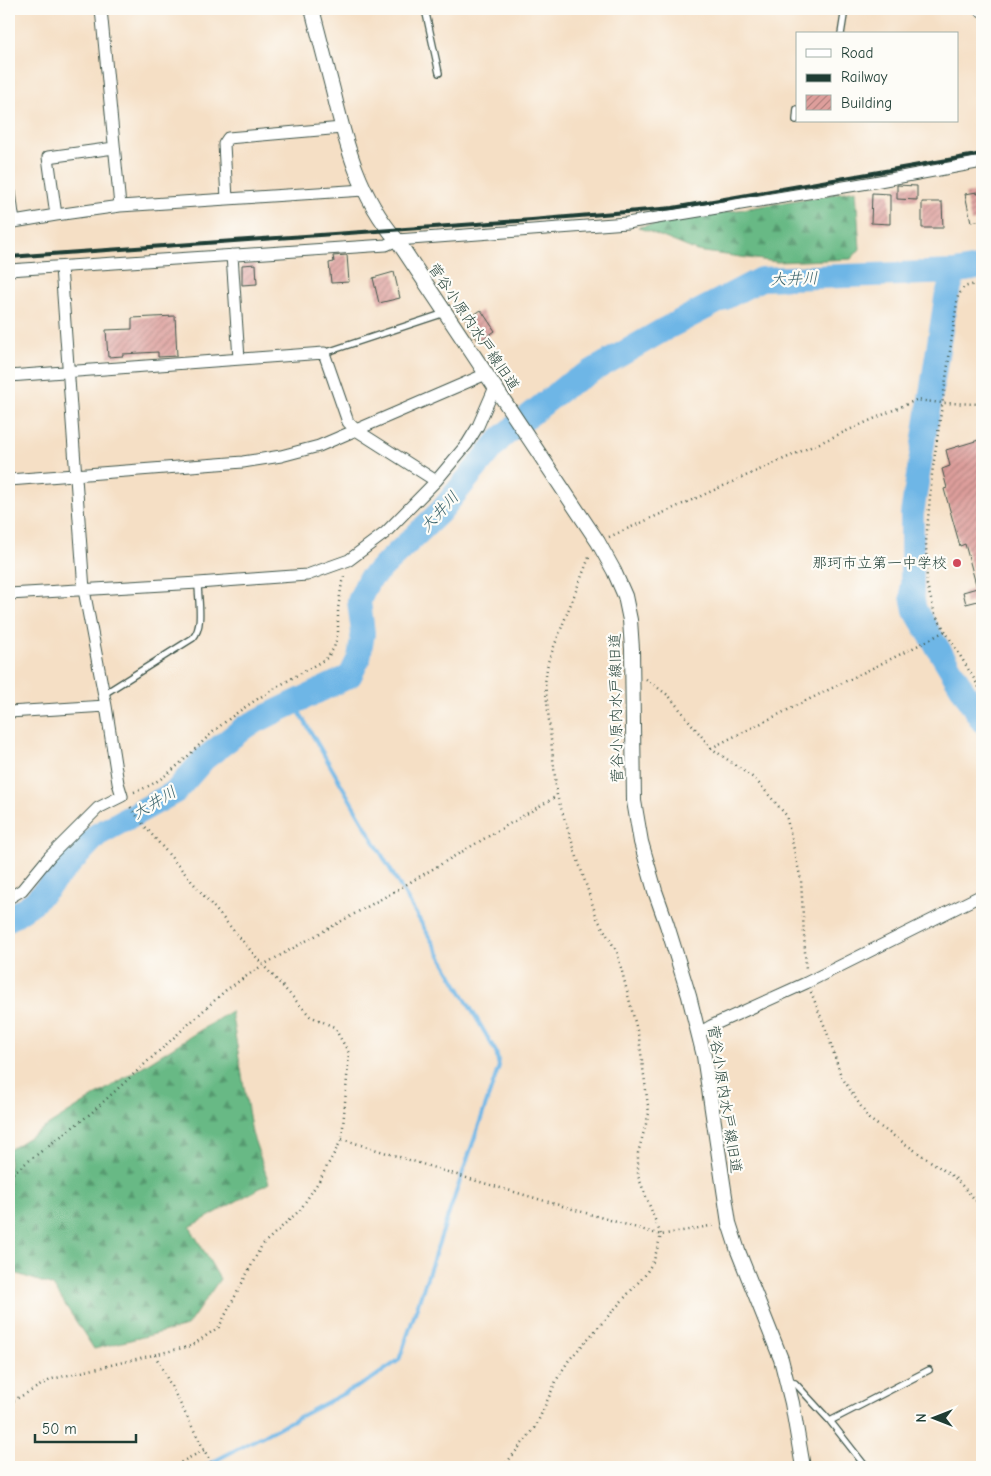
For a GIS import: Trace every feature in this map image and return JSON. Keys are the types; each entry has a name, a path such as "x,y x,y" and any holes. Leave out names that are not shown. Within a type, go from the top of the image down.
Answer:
{"street":[{"path":"101,9 120,206"},
{"name":"菅谷小原内水戸線旧道","path":"312,9 351,160 364,190 598,542 614,571 624,596 630,620 634,801 641,842 699,1033 729,1222 738,1251 781,1359 792,1404 803,1467"},
{"path":"227,199 224,144 228,138 342,128"},
{"path":"56,215 48,157 114,148"},
{"path":"9,270 386,245 397,240 628,223 865,184 982,162"},
{"path":"10,192 14,222 120,206 364,190"},
{"path":"232,255 239,359"},
{"path":"9,898 22,890 50,856 98,808 126,800 118,783 105,700 84,590 61,266"},
{"path":"9,376 324,353 348,422 356,430 436,481"},
{"path":"9,480 243,462 282,456 319,446 486,374"},
{"path":"9,594 307,575 349,560 385,533 436,481 467,444 478,426 495,387"},
{"path":"9,712 105,700"},
{"path":"699,1033 806,983 982,895"}],"lane":[{"path":"425,9 439,73"},
{"path":"841,32 845,9"},
{"path":"324,353 445,312"},
{"path":"105,700 198,633 200,626 198,583"},
{"path":"830,1421 929,1370"},
{"path":"787,1382 795,1383 830,1421 866,1467"}],"path":[{"path":"982,282 964,287 958,296 932,474 926,542 927,584 935,614 982,692"},
{"path":"503,1467 535,1428 557,1379 569,1360 645,1276 654,1260 661,1235 638,1176 638,1153 649,1113 639,1038 617,952 597,918 558,796 545,683 548,662 592,549 598,542 916,400 982,404"},
{"path":"9,1403 52,1379 191,1346 219,1327 262,1245 300,1210 319,1181 342,1139 349,1053 334,1028 310,1016 263,966 139,819 126,800 170,773 225,722 326,658 334,648 338,632 338,609 342,582 349,560"},
{"path":"710,748 945,631"},
{"path":"632,681 646,679 669,696 710,748 755,779 786,815 801,880 806,983 822,1018 841,1076 869,1119 955,1178 982,1207"},
{"path":"9,1176 90,1114 226,990 263,966 558,796"},
{"path":"342,1139 456,1175 661,1235 729,1222"},
{"path":"155,1355 213,1467"},
{"path":"172,1467 204,1450"}],"green space":[{"path":"856,190 860,249 851,259 777,262 697,251 638,227"},
{"path":"231,1011 252,1133 269,1183 190,1227 220,1279 187,1326 94,1349 53,1286 9,1271 9,1150"}],"building":[{"path":"897,185 917,186 917,200 897,199"},
{"path":"977,192 977,194 982,193 982,220 971,222 965,194"},
{"path":"872,193 890,194 890,224 871,223"},
{"path":"922,202 942,202 943,228 922,228"},
{"path":"347,255 349,282 331,283 329,263 334,262 333,256"},
{"path":"256,264 257,284 242,285 242,265"},
{"path":"394,272 400,298 379,303 373,278"},
{"path":"481,310 495,331 479,342 465,321"},
{"path":"175,316 177,356 158,357 158,352 108,357 106,330 132,329 132,318"},
{"path":"982,439 982,600 966,604 963,592 977,588 965,544 960,546 944,489 947,488 942,469 950,466 946,450"}],"waterway":[{"name":"大井川","path":"9,919 34,902 97,835 175,792 204,759 245,727 350,676 359,658 363,633 359,601 368,581 440,512 500,439 566,386 665,329 761,279 955,272 982,267"},
{"path":"955,272 946,298 912,514 912,596 915,610 982,721"},
{"path":"203,1467 370,1380 399,1360 499,1066 496,1052 294,703"}],"railway":[{"path":"9,257 532,220 673,208 982,154"}],"place":[{"name":"那珂市立第一中学校","path":"957,563"}]}
